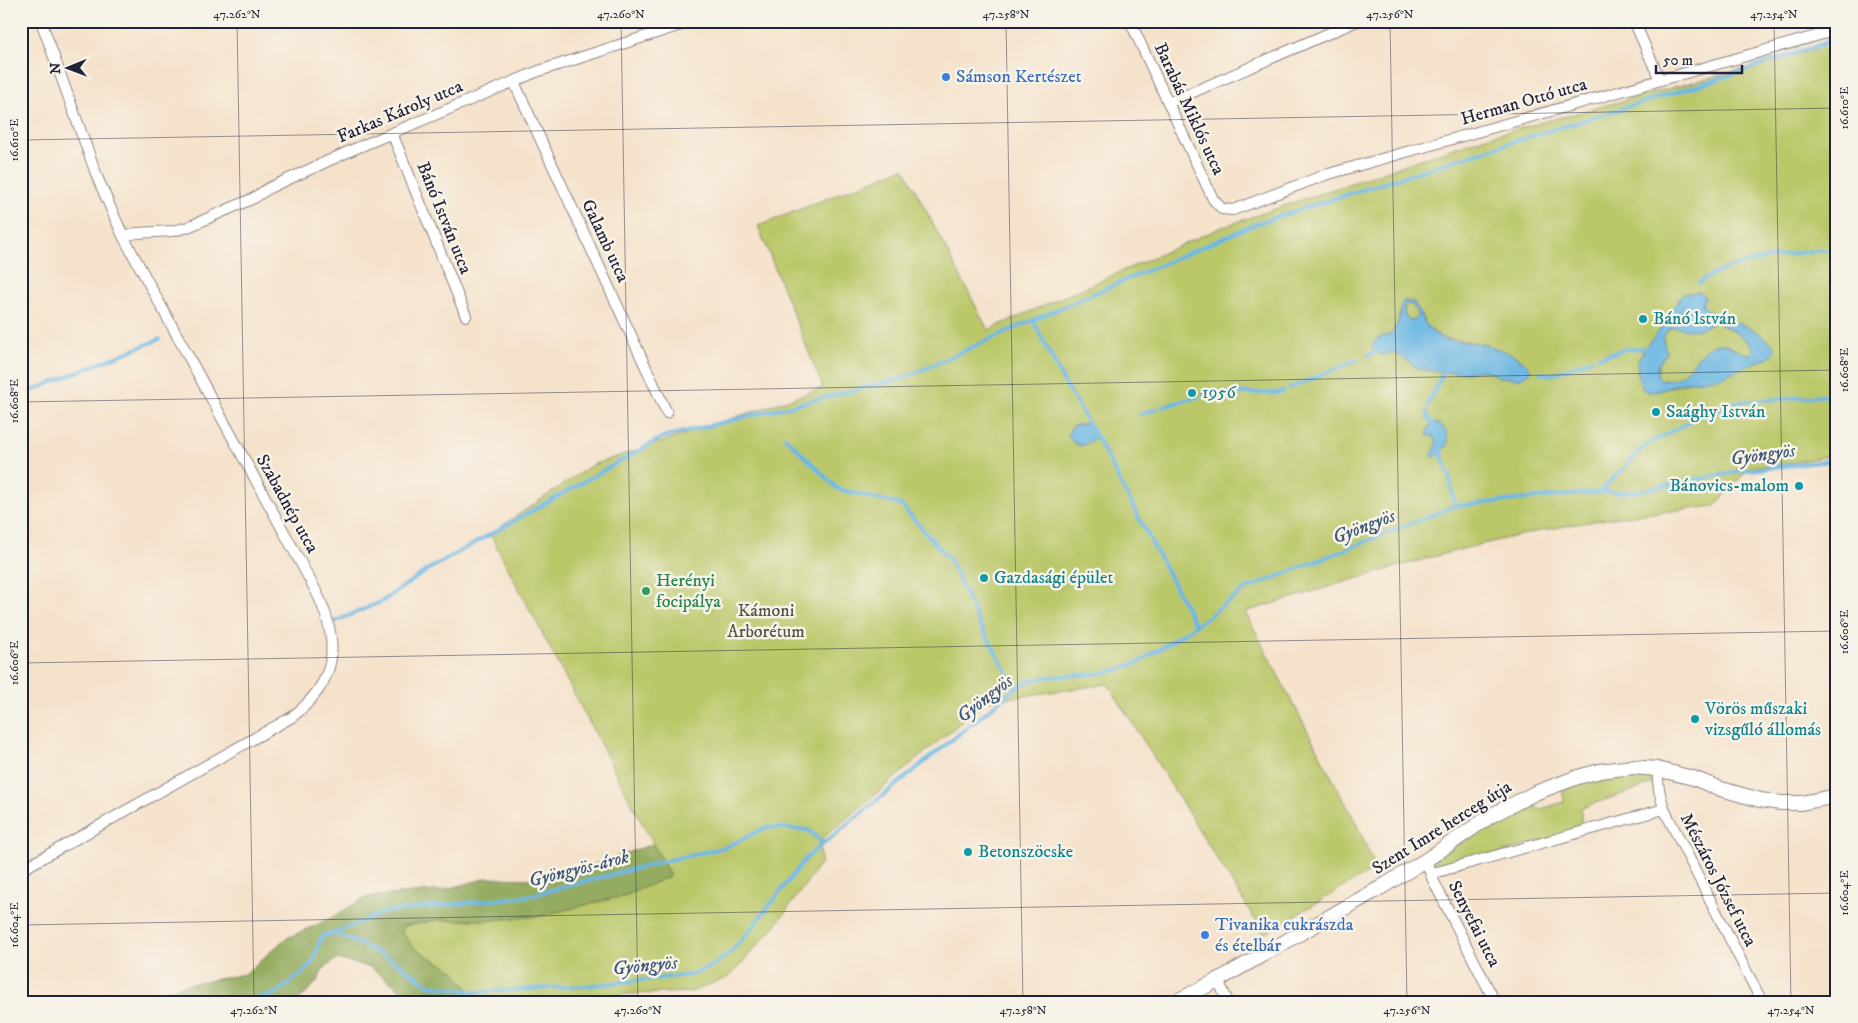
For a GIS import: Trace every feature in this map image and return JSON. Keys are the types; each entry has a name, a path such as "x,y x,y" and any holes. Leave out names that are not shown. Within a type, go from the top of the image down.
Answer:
{"main road":[{"name":"Szent Imre herceg útja","path":"1175,1002 1218,980 1426,860 1492,815 1536,793 1578,777 1600,771 1632,767 1657,769 1693,778 1721,789 1760,800 1801,803 1837,796"}],"street":[{"name":"Szabadnép utca","path":"21,870 292,718 313,699 328,672 332,654 332,636 323,605 123,236 98,179 41,21"},
{"name":"Farkas Károly utca","path":"123,236 137,233 173,231 188,227 392,133 536,72 693,21"},
{"name":"Barabás Miklós utca","path":"1130,21 1213,199 1222,209"},
{"path":"1168,103 1357,21"},
{"path":"1634,21 1660,80"},
{"name":"Herman Ottó utca","path":"1222,209 1233,210 1325,175 1837,30"},
{"name":"Galamb utca","path":"514,82 667,413"},
{"name":"Bánó István utca","path":"392,133 466,316"},
{"name":"Mészáros József utca","path":"1657,769 1659,790 1664,809 1762,1002"},
{"name":"Szent Imre herceg útja","path":"1432,878 1437,872 1664,809"},
{"name":"Senyefai utca","path":"1426,860 1432,878 1495,1002"},
{"path":"1218,980 1228,1002"}],"green space":[{"name":"Kámoni Arborétum","path":"1837,44 1837,457 1833,455 1791,463 1750,467 1715,506 1639,514 1506,538 1375,573 1245,612 1357,825 1376,868 1264,934 1108,684 986,701 820,841 821,863 775,926 729,977 691,992 627,994 545,1002 479,1002 453,970 415,949 402,933 402,926 439,920 491,920 540,916 582,905 670,876 490,534 592,465 823,388 758,226 904,168 988,330 1222,227 1483,138","holes":["1705,297 1702,304 1708,310 1720,318 1733,321 1770,357 1659,391 1643,389 1638,363 1644,351 1660,331 1666,318 1680,307","1404,301 1414,302 1426,326 1442,338 1479,343 1531,371 1519,379 1499,377 1484,370 1470,372 1418,369 1401,356 1392,353 1381,355 1374,352 1372,345 1375,341 1392,333 1399,319"]},
{"path":"1407,304 1413,305 1418,317 1413,321 1405,316 1404,308"},
{"path":"1715,322 1742,337 1751,345 1754,349 1751,354 1746,354 1729,346 1715,345 1702,354 1686,372 1679,376 1662,380 1657,375 1658,365 1666,353 1663,337 1670,328 1679,326 1689,330"},
{"path":"1607,775 1652,775 1652,784 1581,808 1581,829 1437,872 1430,862 1534,799 1538,810 1564,802 1562,787"},
{"path":"653,844 670,876 627,895 540,916 491,920 439,920 403,926 402,933 415,949 453,970 479,1002 417,1002 370,967 337,959 323,969 318,980 307,993 295,1002 129,1002 185,985 245,974 285,939 329,919 367,897 444,890 487,878 538,879 587,867"}],"water":[{"path":"1700,292 1705,297 1702,304 1712,313 1755,331 1774,346 1775,351 1770,357 1721,377 1680,383 1659,391 1649,392 1643,389 1639,380 1637,362 1683,294","holes":["1715,322 1746,340 1754,349 1751,354 1746,354 1724,344 1715,345 1702,354 1686,372 1679,376 1662,380 1657,375 1658,365 1666,353 1663,337 1670,328 1678,327 1693,330 1703,328"]},
{"path":"1404,301 1414,302 1428,327 1442,338 1477,343 1499,349 1516,356 1531,371 1520,379 1499,377 1484,370 1442,372 1418,369 1401,356 1392,353 1381,355 1374,352 1372,345 1375,341 1392,333 1398,322","holes":["1407,304 1413,305 1418,317 1413,321 1404,314 1405,306"]},
{"path":"1432,422 1443,427 1448,441 1448,445 1434,458 1432,456 1437,443 1433,436 1427,436"},
{"path":"1088,423 1096,436 1088,443 1078,445 1068,435 1072,426"}],"waterway":[{"path":"336,621 381,602 429,569 663,437 904,378 1258,223 1719,79 1837,39"},
{"path":"1699,283 1726,269 1765,259 1837,249"},
{"path":"1033,320 1064,382 1096,436 1195,625"},
{"path":"21,395 160,339"},
{"path":"1598,357 1627,349 1650,348"},
{"path":"1368,355 1378,351"},
{"path":"1540,373 1551,375 1592,359"},
{"path":"1290,388 1357,360"},
{"path":"1428,406 1444,367"},
{"path":"1203,395 1209,393 1277,393 1284,391"},
{"path":"1600,492 1645,446 1704,414 1736,402 1837,395"},
{"path":"1162,407 1197,397"},
{"path":"1140,414 1156,409"},
{"path":"1427,412 1434,425"},
{"path":"785,437 838,489 901,505 950,560 979,623 1016,688"},
{"path":"1441,448 1446,467"},
{"name":"Gyöngyös","path":"244,1002 275,994 304,972 314,960 319,942 324,935 334,933 396,962 429,985 477,992 583,986 691,975 711,967 731,952 807,857 1016,688 1029,681 1047,677 1106,673 1138,663 1189,630 1246,589 1455,506 1600,492 1632,492 1741,471 1837,460"},
{"path":"1447,470 1450,478"},
{"path":"1450,481 1455,506"},
{"name":"Gyöngyös-árok","path":"334,933 385,912 528,896 726,847 767,827 808,830 823,843"},
{"name":"Gyöngyös","path":"187,1002 202,1000 222,1002"}],"place":[{"name":"Sámson Kertészet","path":"946,77"},
{"name":"Bánó lstván","path":"1643,319"},
{"name":"1956","path":"1192,393"},
{"name":"Saághy István","path":"1656,412"},
{"name":"Bánovics-malom","path":"1799,486"},
{"name":"Gazdasági épület","path":"984,578"},
{"name":"Herényi focipálya","path":"646,591"},
{"name":"Vörös műszaki vizsgűló állomás","path":"1695,719"},
{"name":"Betonszöcske","path":"968,852"},
{"name":"Tivanika cukrászda és ételbár","path":"1205,935"}]}
